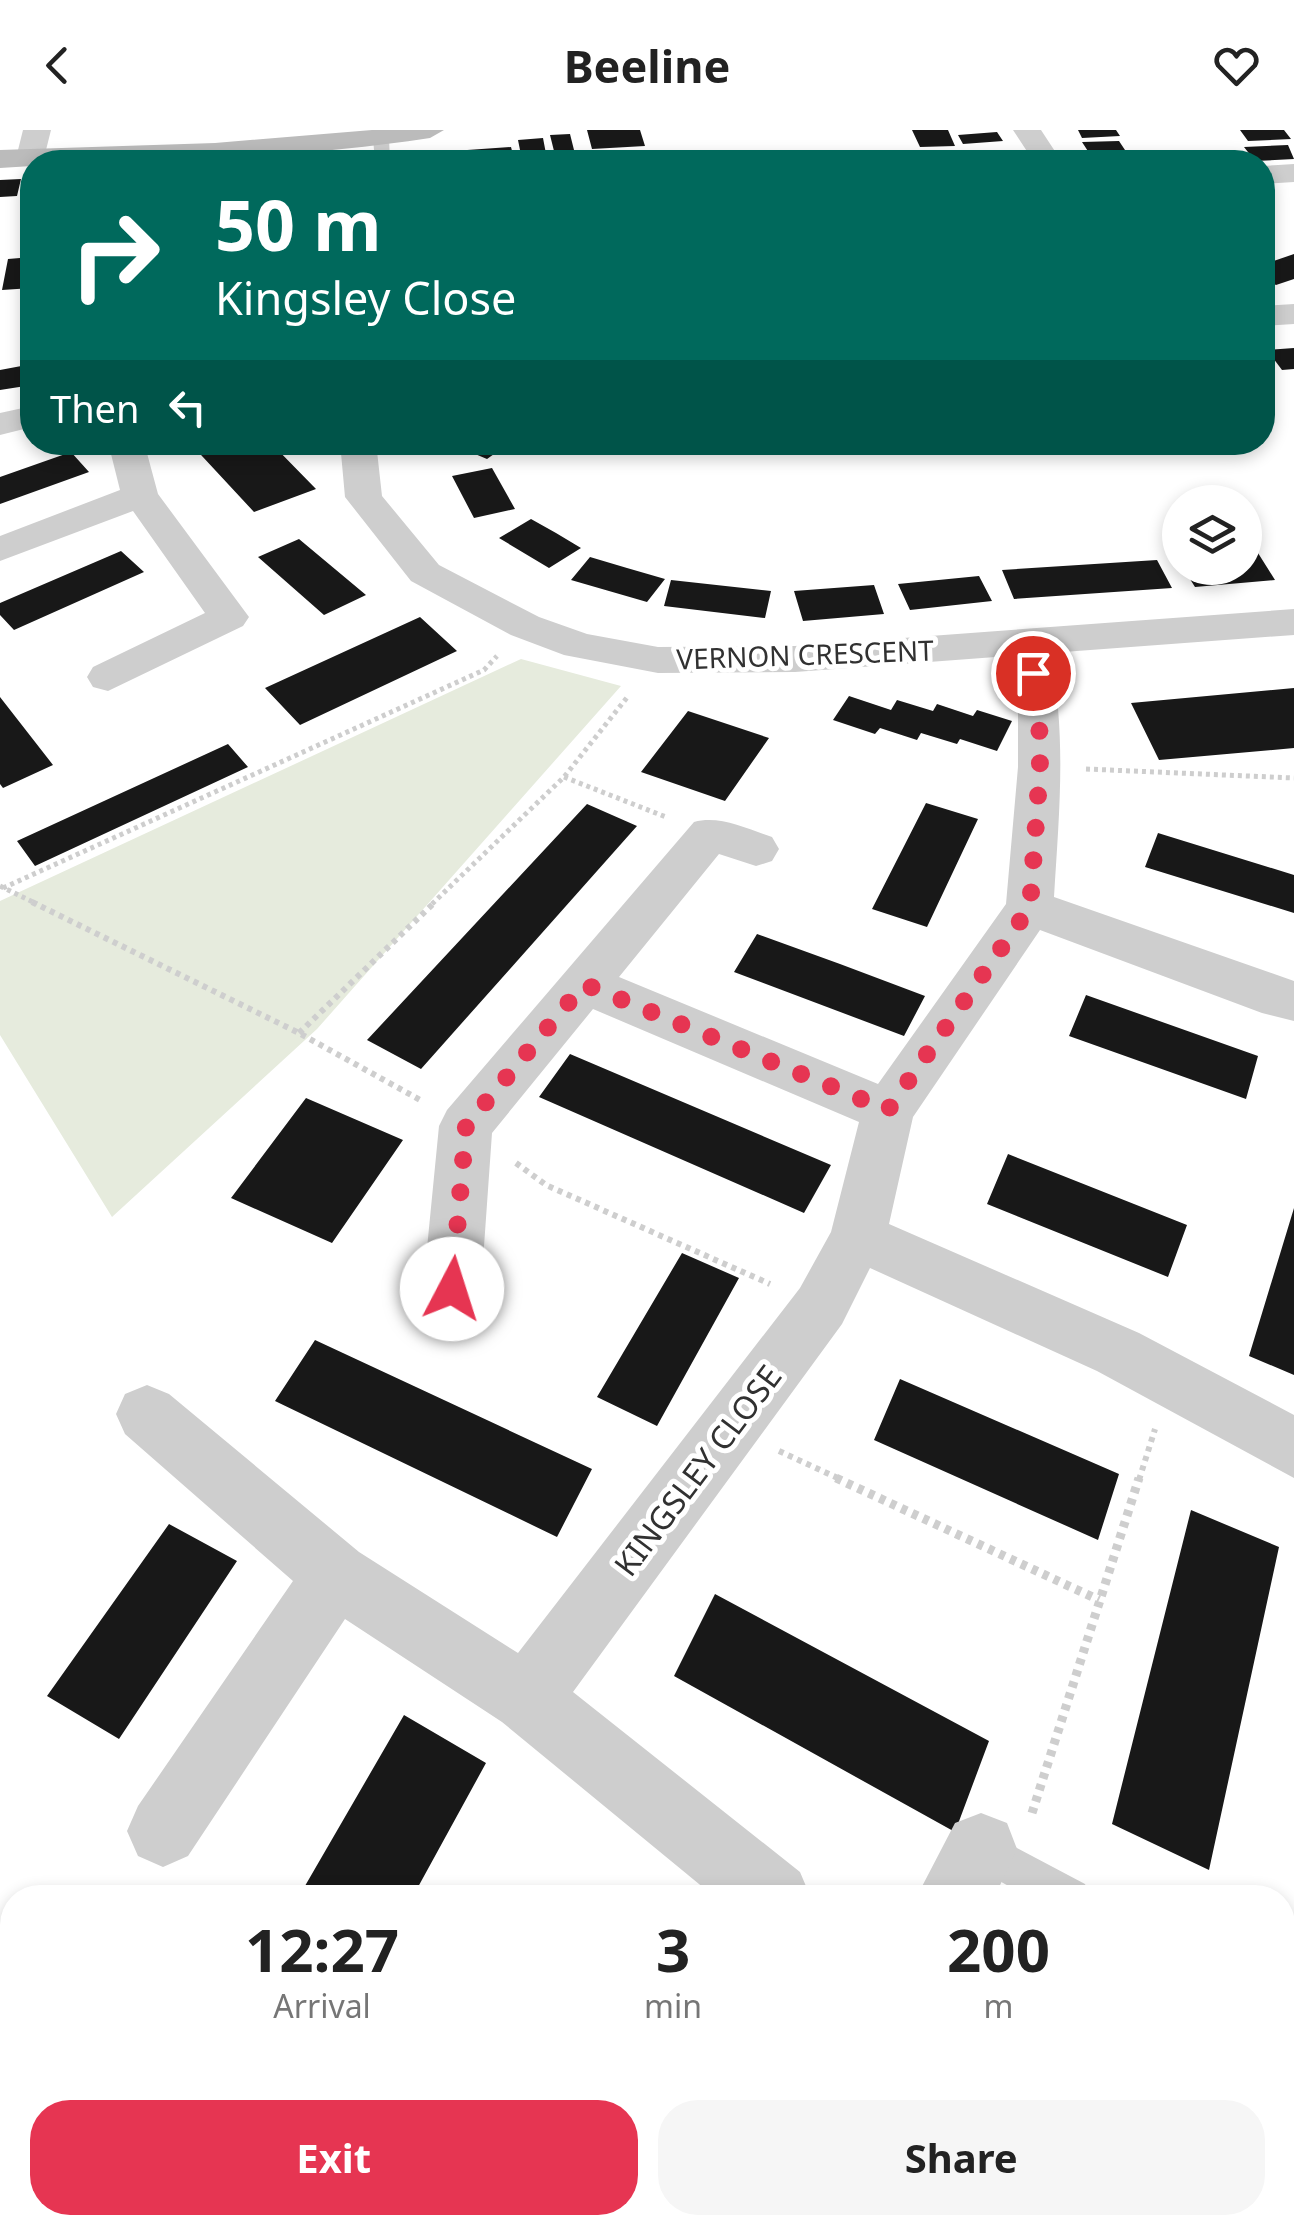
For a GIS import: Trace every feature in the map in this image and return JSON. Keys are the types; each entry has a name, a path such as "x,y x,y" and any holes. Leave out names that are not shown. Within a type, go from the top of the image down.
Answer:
{"street":[{"path":"382,150 430,130"},
{"path":"0,159 33,144 64,150"},
{"path":"108,677 229,616 140,495 129,455"},
{"name":"VERNON CRESCENT","path":"359,455 364,498 425,573 524,626 579,646 658,660 795,659 1294,622"},
{"path":"0,549 140,495"},
{"path":"1027,642 1039,703 1040,768 1030,907 1280,999 1294,1000"},
{"path":"452,1289 466,1126 584,984 733,841"},
{"name":"KINGSLEY CLOSE","path":"526,1698 821,1306 858,1236 888,1110 1030,907"},
{"path":"584,984 888,1110"},
{"path":"858,1236 1118,1352 1294,1448"},
{"path":"147,1414 336,1575 526,1698 758,1885"},
{"path":"163,1831 336,1575"}],"lane":[{"path":"983,1871 1029,1885"}],"path":[{"path":"1,888 484,670 524,626"},
{"path":"298,1033 564,777 658,660"},
{"path":"1040,768 1294,778"},
{"path":"564,777 733,841"},
{"path":"1,888 298,1033 466,1126 546,1185 821,1306"},
{"path":"983,1871 1100,1600 1170,1380"},
{"path":"729,1428 1100,1600"}],"shaded area":[{"path":"521,659 621,686 317,1029 112,1217 0,1035 0,901"}],"building":[{"path":"587,130 640,130 645,146 592,149"},
{"path":"912,130 948,130 955,146 920,147"},
{"path":"1078,130 1116,130 1120,136 1082,138"},
{"path":"1240,130 1284,130 1291,139 1248,141"},
{"path":"997,132 1003,141 963,144 958,135"},
{"path":"570,134 574,150 554,150 550,135"},
{"path":"543,138 545,150 520,150 518,140"},
{"path":"1119,141 1125,150 1087,150 1082,142"},
{"path":"1288,145 1294,159 1275,160 1275,150 1244,147"},
{"path":"511,147 512,150 468,150"},
{"path":"20,179 17,196 0,197 0,180"},
{"path":"1294,254 1294,279 1275,284 1275,261"},
{"path":"20,258 20,289 2,290 8,259"},
{"path":"1294,348 1294,369 1282,370 1275,361 1275,349"},
{"path":"20,366 20,387 0,390 0,370"},
{"path":"62,455 74,455 89,472 0,504 0,477"},
{"path":"201,455 283,455 316,489 254,512"},
{"path":"492,468 515,509 474,518 452,476"},
{"path":"531,519 581,548 549,568 499,538"},
{"path":"299,539 366,595 324,615 258,557"},
{"path":"121,551 144,572 14,630 0,615 0,603"},
{"path":"590,557 665,579 647,602 571,580"},
{"path":"1262,559 1275,580 1262,581"},
{"path":"1157,560 1162,569 1162,585 1172,588 1014,599 1002,570"},
{"path":"979,576 992,601 910,610 898,584"},
{"path":"671,580 771,591 765,618 664,606"},
{"path":"874,585 884,614 803,621 794,591"},
{"path":"420,617 457,651 300,725 265,688"},
{"path":"1294,688 1294,748 1159,760 1131,703"},
{"path":"849,696 891,710 897,700 933,711 937,704 973,716 977,710 1012,721 997,751 960,739 957,744 921,733 917,740 880,728 875,734 833,720"},
{"path":"0,697 53,765 3,788 0,784"},
{"path":"688,711 769,738 725,801 641,772"},
{"path":"228,744 248,767 35,866 17,841"},
{"path":"926,803 978,819 927,927 872,909"},
{"path":"587,804 637,826 421,1069 367,1040"},
{"path":"1158,833 1294,875 1294,913 1145,867"},
{"path":"757,934 925,996 904,1036 734,972"},
{"path":"1086,995 1258,1056 1246,1099 1069,1036"},
{"path":"570,1054 831,1165 804,1213 539,1097"},
{"path":"306,1098 403,1140 332,1243 231,1198"},
{"path":"1008,1154 1187,1225 1168,1277 987,1204"},
{"path":"1294,1208 1294,1375 1249,1356"},
{"path":"682,1253 739,1278 657,1426 597,1397"},
{"path":"315,1340 592,1469 557,1537 275,1401"},
{"path":"900,1379 1119,1474 1098,1540 874,1440"},
{"path":"1191,1510 1279,1547 1209,1870 1112,1824"},
{"path":"169,1524 237,1561 119,1739 47,1696"},
{"path":"715,1594 989,1741 955,1832 674,1676"},
{"path":"404,1715 486,1763 419,1885 306,1885"}],"route":[{"path":"452,1289 466,1126 584,984 888,1110 1030,907 1040,768 1039,703 1033,673"}]}
